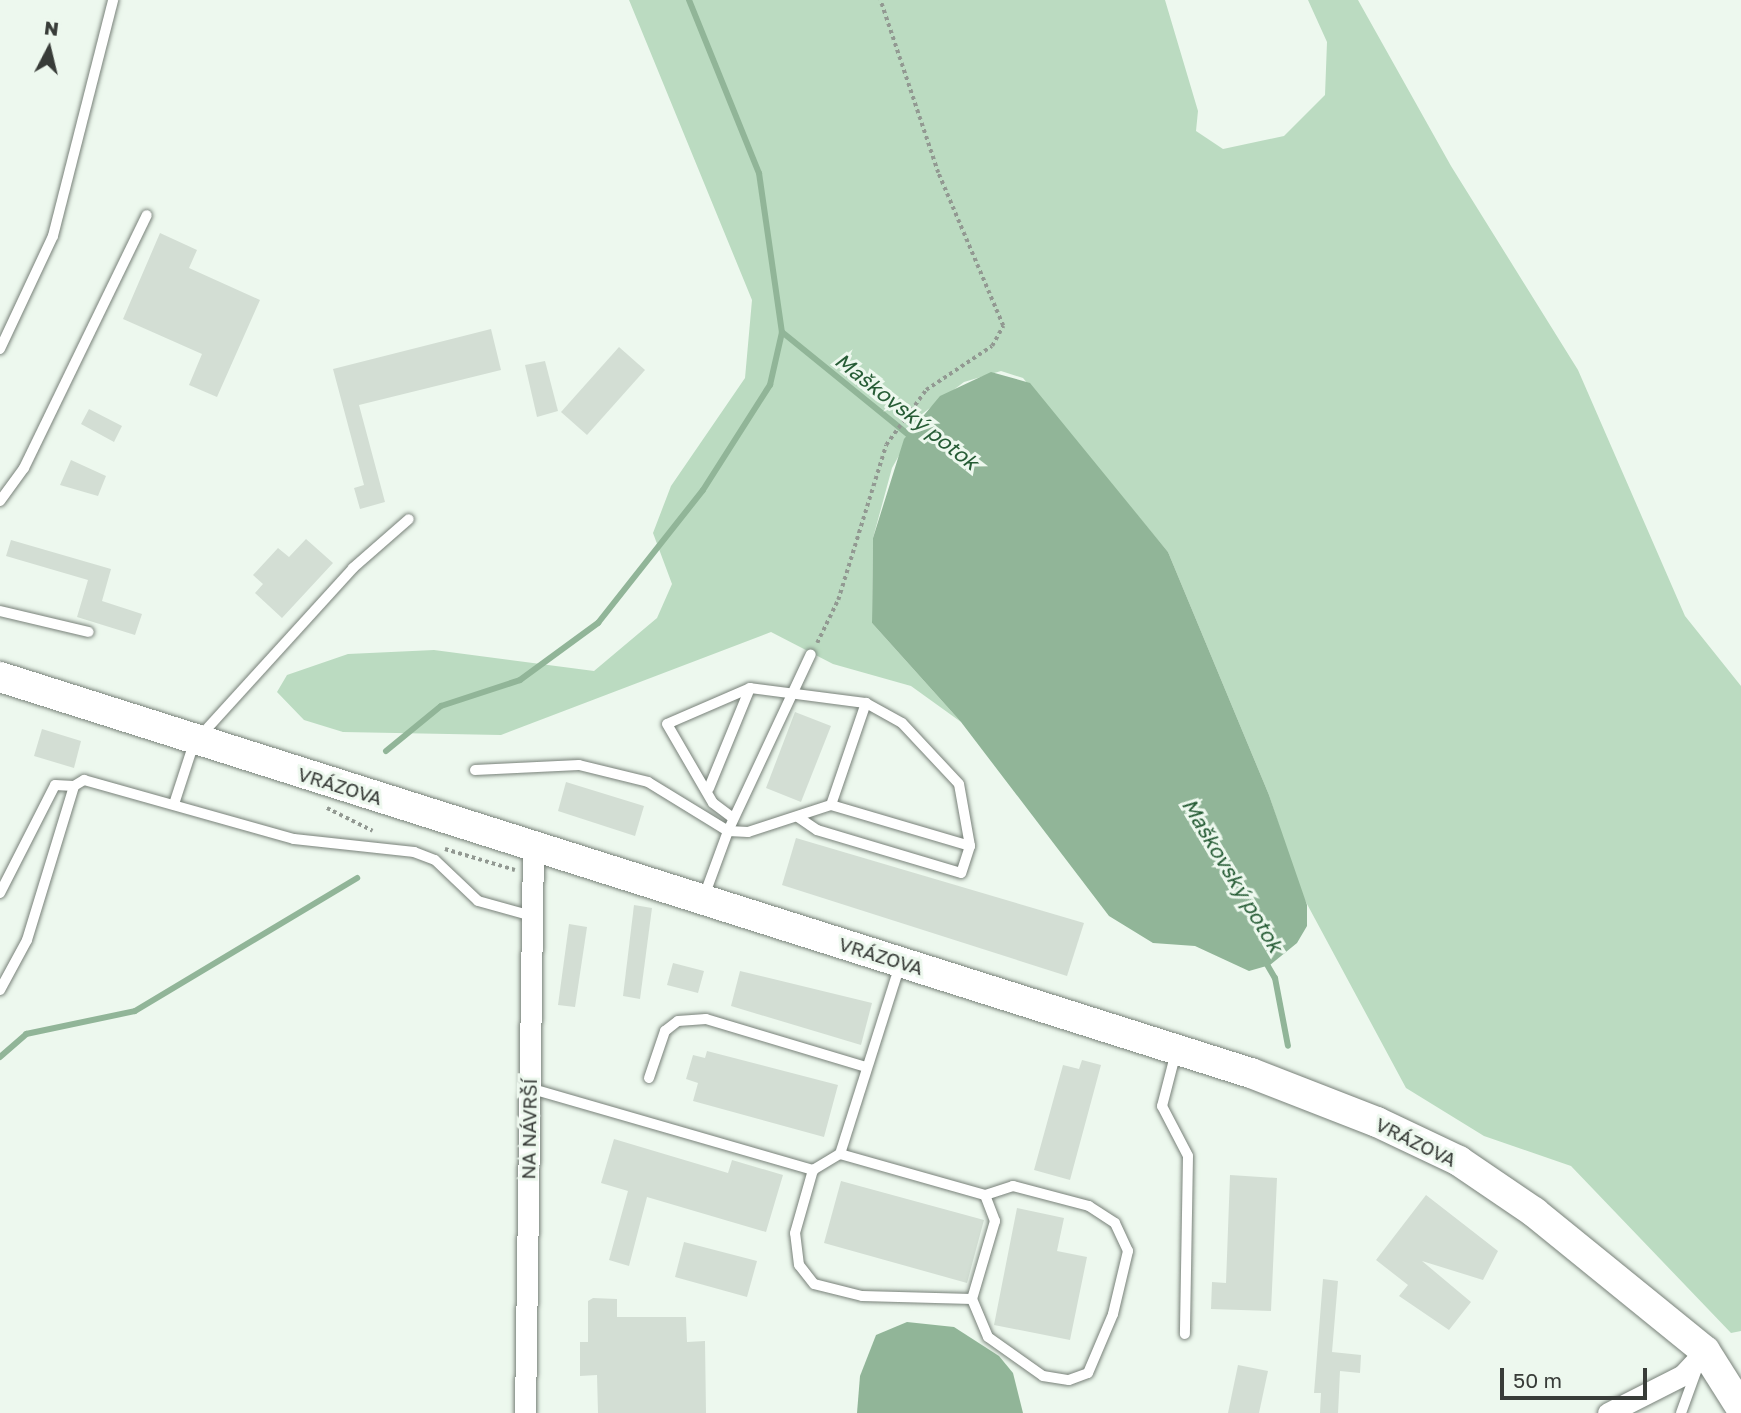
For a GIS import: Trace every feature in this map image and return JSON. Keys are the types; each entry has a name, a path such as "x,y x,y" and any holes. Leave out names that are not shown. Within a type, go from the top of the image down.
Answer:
{"street":[{"name":"VRÁZOVA","path":"0,677 194,743 533,845 1176,1049 1377,1122 1459,1161 1534,1212 1705,1351 1741,1408"},
{"name":"NA NÁVRŠÍ","path":"525,1413 533,845"},
{"path":"1608,1413 1683,1375 1705,1351 1741,1367"}],"lane":[{"path":"0,349 53,236 113,0"},
{"path":"0,501 24,468 147,215"},
{"path":"175,801 194,743 353,568 409,519"},
{"path":"0,611 89,632"},
{"path":"703,901 733,818 788,696 811,654"},
{"path":"709,788 750,688"},
{"path":"733,818 713,803 709,788 667,724 750,688 788,696 866,703 902,723 960,784 970,846 961,873 817,830 799,818"},
{"path":"831,805 866,703"},
{"path":"475,770 579,765 648,782 728,831 799,818 831,805 970,846"},
{"path":"0,892 55,785 74,786 99,780 294,839 414,852 435,860 478,901 532,916"},
{"path":"0,990 27,940 74,786"},
{"path":"901,962 839,1154 813,1170 795,1233 799,1265 814,1284 862,1296 972,1299"},
{"path":"649,1078 665,1031 678,1021 706,1019 866,1067"},
{"path":"1176,1049 1162,1106 1188,1156 1185,1334"},
{"path":"529,1088 813,1170"},
{"path":"839,1154 985,1195 1013,1186 1089,1206 1115,1223 1128,1251 1113,1314 1088,1373 1069,1380 1043,1376 988,1337 972,1299 995,1221 985,1195"},
{"path":"1681,1413 1705,1351"}],"path":[{"path":"811,654 838,600 886,445 926,390 992,346 1003,326 938,173 880,0"}],"shaded area":[{"path":"629,0 1165,0 1198,111 1196,131 1223,149 1284,136 1325,95 1327,42 1308,0 1358,0 1451,166 1578,370 1685,616 1741,686 1741,1331 1731,1333 1571,1166 1484,1136 1406,1088 1300,891 1269,795 1168,552 1023,378 1001,371 964,382 922,414 892,468 873,538 872,623 961,722 911,686 833,664 771,632 501,735 343,732 304,720 277,692 287,675 348,654 434,650 594,671 657,618 672,584 653,533 671,486 745,378 752,300"}],"water":[{"path":"991,372 1030,383 1168,552 1269,795 1307,905 1307,926 1297,943 1270,965 1249,971 1195,946 1153,943 1109,916 961,722 872,623 873,538 904,439 940,396"},
{"path":"907,1322 954,1327 999,1356 1013,1373 1023,1413 857,1413 860,1376 876,1335"}],"building":[{"path":"160,233 197,250 189,268 260,300 217,397 189,385 202,354 123,319"},
{"path":"491,329 501,370 359,405 385,502 360,509 354,488 364,485 333,369"},
{"path":"619,347 645,370 587,435 561,412"},
{"path":"545,361 558,411 537,417 525,365"},
{"path":"89,409 122,426 114,442 81,424"},
{"path":"71,460 106,476 98,496 60,485"},
{"path":"306,539 333,563 282,618 255,593 263,584 253,575 278,548 289,557"},
{"path":"11,540 111,569 102,601 142,614 135,635 77,617 88,580 6,556"},
{"path":"795,712 831,726 801,802 766,788"},
{"path":"42,729 81,741 74,768 34,756"},
{"path":"566,782 644,806 635,836 558,811"},
{"path":"796,838 1084,923 1067,976 782,885"},
{"path":"634,905 652,908 640,999 623,996"},
{"path":"569,924 587,927 575,1007 558,1005"},
{"path":"673,963 704,971 698,993 667,985"},
{"path":"740,971 872,1003 861,1045 731,1006"},
{"path":"707,1051 838,1085 824,1137 693,1101 698,1083 686,1079 693,1055 705,1058"},
{"path":"1082,1060 1101,1065 1070,1180 1034,1170 1063,1065 1079,1069"},
{"path":"614,1139 728,1173 732,1160 783,1175 766,1232 647,1197 629,1266 609,1260 628,1191 601,1183"},
{"path":"1230,1175 1277,1178 1271,1311 1211,1309 1212,1282 1226,1283"},
{"path":"841,1181 984,1220 967,1283 824,1243"},
{"path":"1426,1195 1498,1251 1483,1280 1422,1261 1471,1302 1449,1330 1399,1296 1408,1285 1376,1260"},
{"path":"1017,1208 1064,1218 1057,1251 1087,1257 1070,1340 994,1325"},
{"path":"684,1242 757,1261 747,1297 675,1277"},
{"path":"1323,1279 1338,1281 1332,1352 1361,1355 1360,1373 1340,1371 1338,1413 1320,1413 1321,1393 1314,1393"},
{"path":"593,1298 617,1299 617,1317 686,1317 687,1342 705,1341 706,1413 598,1413 597,1375 580,1376 580,1342 588,1342 588,1301"},
{"path":"1238,1365 1268,1371 1259,1413 1228,1413"}],"waterway":[{"name":"Maškovský potok","path":"689,0 759,173 782,332 911,437"},
{"path":"386,751 441,706 520,680 598,623 703,490 770,385 782,332"},
{"path":"0,1057 26,1034 135,1011 357,878"},
{"name":"Maškovský potok","path":"1265,961 1275,978 1288,1046"}]}
